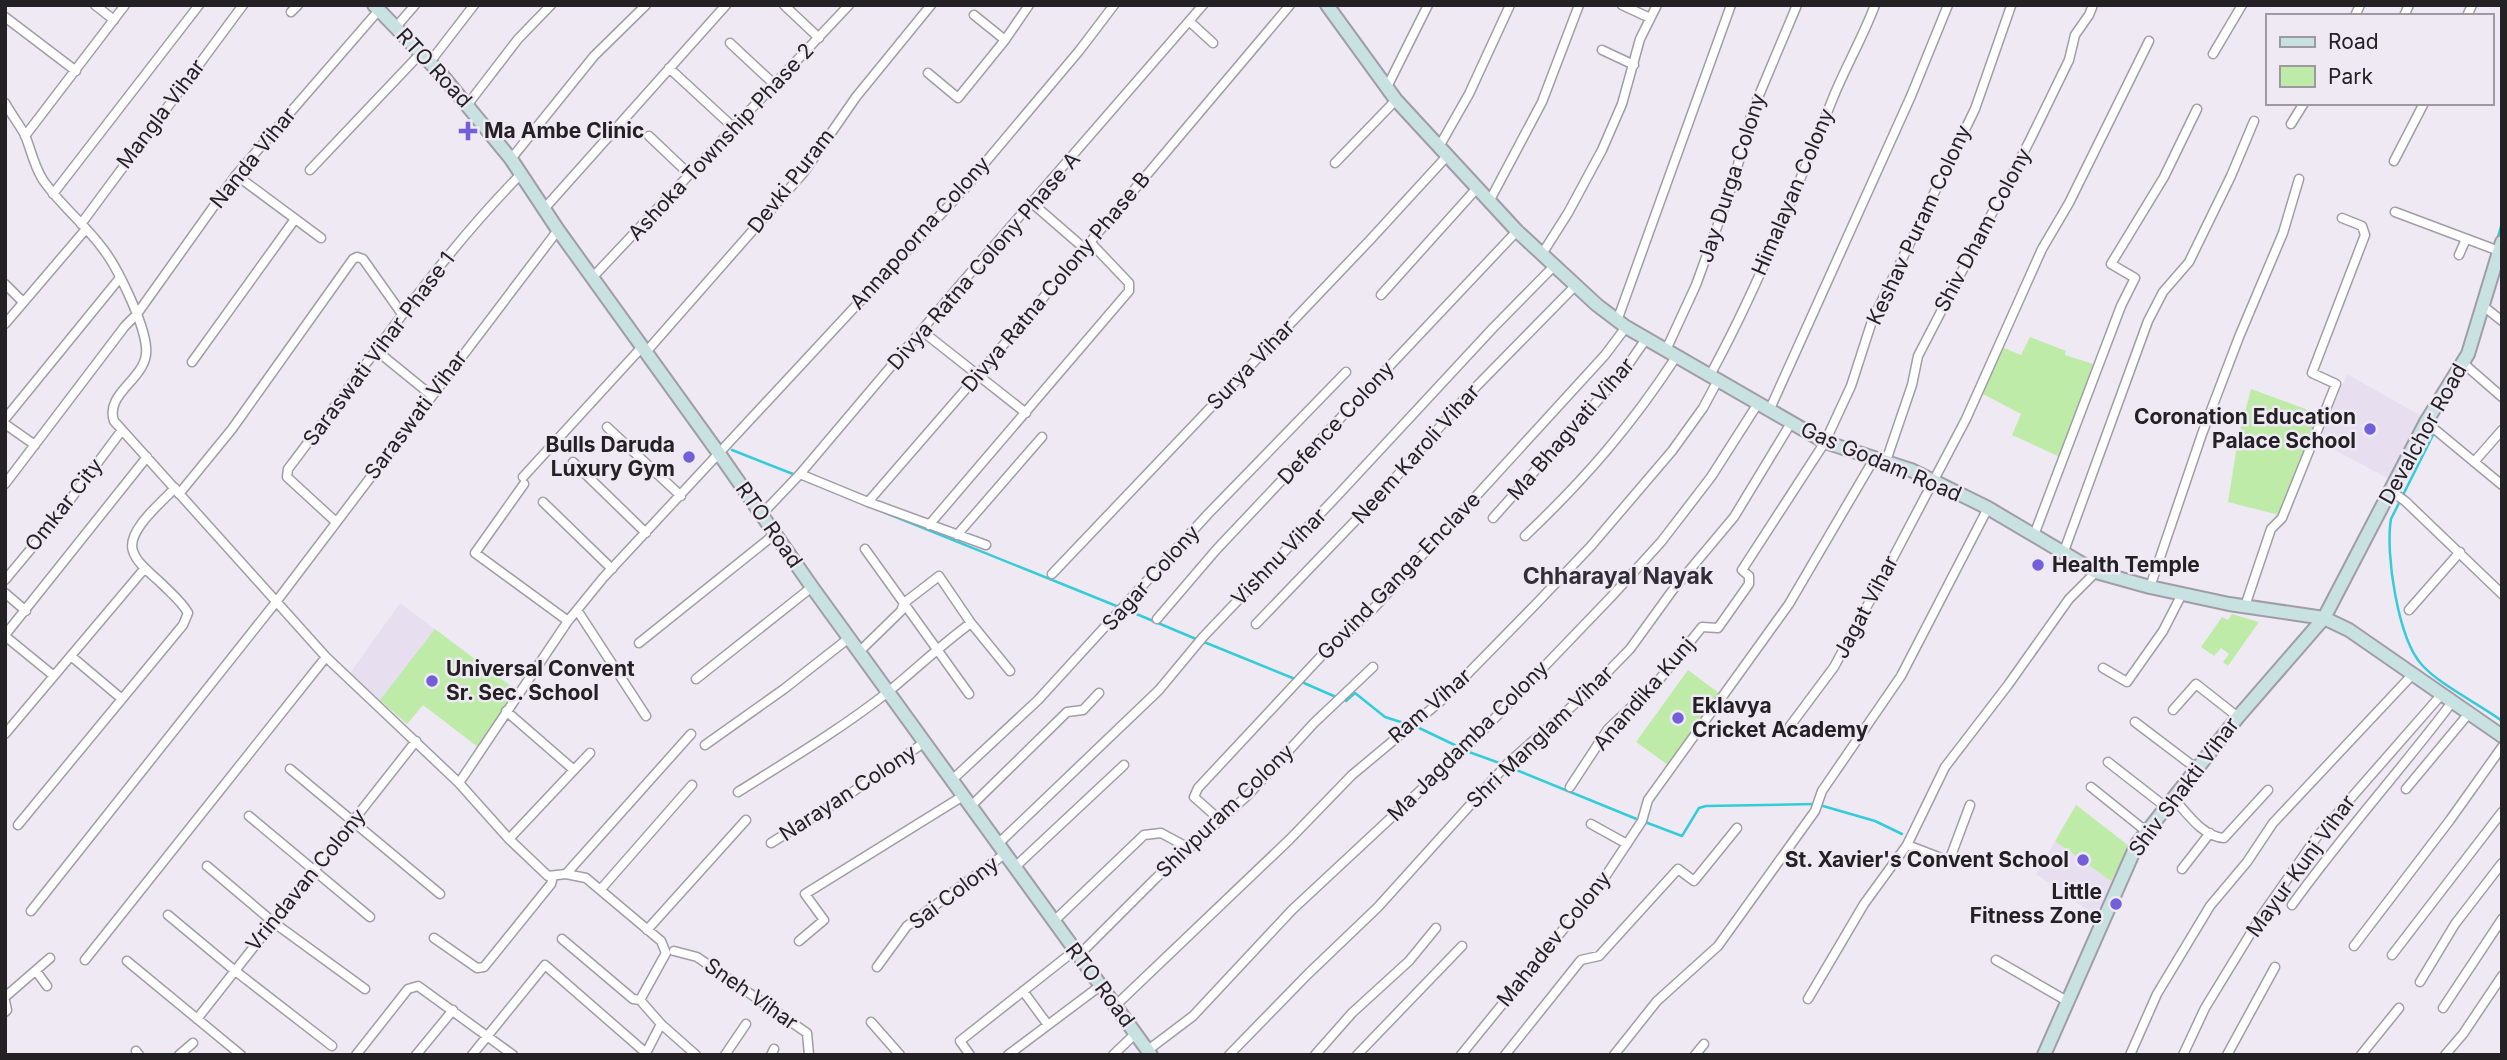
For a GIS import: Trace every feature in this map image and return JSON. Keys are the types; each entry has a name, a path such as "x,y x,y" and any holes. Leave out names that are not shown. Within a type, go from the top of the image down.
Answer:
{"street":[{"path":"95,5 114,20"},
{"path":"25,136 125,5"},
{"path":"53,194 199,5"},
{"name":"Mangla Vihar","path":"5,324 83,226 243,5"},
{"path":"396,27 415,5"},
{"path":"310,170 426,58 474,5"},
{"path":"468,104 518,39 551,5"},
{"path":"510,159 594,56 646,5"},
{"path":"544,209 726,5"},
{"path":"784,5 819,38"},
{"name":"Ashoka Township Phase 2","path":"592,278 849,5"},
{"name":"Devki Puram","path":"644,350 804,172 856,97 931,5"},
{"path":"928,73 958,98 1005,40 1029,5"},
{"name":"Annapoorna Colony","path":"459,783 568,621 612,569 969,184 1114,5"},
{"name":"Divya Ratna Colony Phase A","path":"762,514 800,474 1203,5"},
{"name":"Divya Ratna Colony Phase B","path":"868,502 1290,5"},
{"path":"1387,87 1428,5"},
{"name":"Surya Vihar","path":"1052,574 1370,240 1444,150 1510,5"},
{"path":"1490,200 1542,102 1579,5"},
{"path":"1622,5 1650,18"},
{"path":"1542,254 1602,150 1634,65 1640,39 1657,5"},
{"path":"1622,324 1731,5"},
{"name":"Jay Durga Colony","path":"1525,536 1566,497 1615,442 1671,354 1733,183 1752,112 1797,5"},
{"name":"Himalayan Colony","path":"1713,379 1789,209 1835,94 1875,5"},
{"name":"Ma Jagdamba Colony","path":"1150,1052 1193,1016 1292,910 1467,747 1661,542 1711,477 1763,408 1911,96 1948,5"},
{"name":"Shiv Dham Colony","path":"1642,821 1648,800 1789,604 1880,460 1912,385 1918,356 2031,138 2068,60 2075,35 2093,5"},
{"path":"2213,54 2242,5"},
{"name":"Keshav Puram Colony","path":"1825,442 1851,386 1872,320 1975,109 2011,6"},
{"name":"RTO Road","path":"377,7 468,104 522,174 558,230 887,692 1150,1052"},
{"name":"Nanda Vihar","path":"5,484 125,326 137,314 236,175 377,7"},
{"name":"Gas Godam Road","path":"1332,8 1396,100 1517,231 1622,324 1646,339 1825,442 1932,481 1988,508 2096,572 2182,594 2324,618 2349,630 2502,736"},
{"path":"974,15 1005,40"},
{"path":"5,17 76,71"},
{"path":"1189,21 1213,43"},
{"name":"Jagat Vihar","path":"1790,726 1834,667 1885,573 1966,418 2042,249 2087,168 2149,41"},
{"path":"730,43 774,84"},
{"path":"1602,50 1634,65"},
{"path":"669,68 733,127"},
{"path":"1335,163 1396,100"},
{"path":"5,103 25,136 41,177 104,250 137,314 147,347 145,359 142,370 112,404 114,421 326,657 459,783 509,839 548,876 566,874 586,878 662,941 666,953 640,1000"},
{"path":"2291,124 2303,105"},
{"path":"2394,161 2423,105"},
{"path":"2034,535 2121,306 2135,278 2111,264 2164,177 2197,109"},
{"path":"2063,554 2148,321 2164,292 2189,262 2231,176 2254,121"},
{"path":"649,136 689,174"},
{"name":"Saraswati Vihar Phase 1","path":"336,522 286,474 402,314 489,207 522,174"},
{"path":"236,175 321,238"},
{"path":"2150,587 2202,434 2283,233 2299,179"},
{"path":"1381,295 1478,187"},
{"path":"929,526 1026,414 1130,287 1124,276 1032,203"},
{"path":"2395,212 2496,248"},
{"path":"2245,606 2271,529 2283,518 2336,384 2312,373 2365,235 2362,226 2342,218"},
{"path":"192,362 295,219"},
{"name":"Saraswati Vihar","path":"31,911 276,602 558,230"},
{"name":"Defence Colony","path":"1157,618 1216,550 1517,231"},
{"path":"2459,256 2466,239"},
{"name":"Devalchor Road","path":"2324,618 2398,496 2426,422 2468,354 2496,248"},
{"path":"18,825 183,625 188,614 184,605 145,568 133,552 132,539 139,526 177,491 232,429 353,259 363,259 402,314"},
{"name":"Vishnu Vihar","path":"1002,848 1159,690 1203,637 1554,266"},
{"path":"35,446 5,421 119,279"},
{"path":"5,284 23,302"},
{"name":"Neem Karoli Vihar","path":"1256,624 1381,494 1466,397 1576,285"},
{"path":"2483,305 2502,321"},
{"name":"Govind Ganga Enclave","path":"1220,820 1194,797 1198,788 1325,652 1373,610 1448,529 1597,364 1622,324"},
{"path":"922,331 1026,414"},
{"name":"Ma Bhagvati Vihar","path":"1493,518 1623,372 1646,339"},
{"path":"568,621 475,553 523,480 644,350"},
{"path":"377,351 431,395"},
{"path":"2462,363 2502,397"},
{"name":"Sagar Colony","path":"952,780 1038,700 1208,514 1346,372"},
{"name":"Ram Vihar","path":"1115,1006 1289,840 1352,775 1442,699 1535,605 1672,451 1703,408 1713,379"},
{"path":"2426,422 2502,485"},
{"name":"Shri Manglam Vihar","path":"1229,1055 1325,956 1378,906 1508,763 1587,693 1630,649 1672,591 1734,517 1791,424"},
{"path":"607,427 681,496"},
{"name":"Omkar City","path":"5,580 55,520 122,430"},
{"path":"2474,462 2502,430"},
{"path":"957,535 1042,437"},
{"name":"Anandika Kunj","path":"1570,787 1608,729 1654,686 1702,627 1718,628 1749,584 1749,576 1742,570 1825,442"},
{"path":"54,676 5,635 147,457"},
{"path":"573,462 646,533"},
{"path":"800,474 929,526 986,545"},
{"path":"2398,496 2502,594"},
{"path":"543,502 612,569"},
{"path":"1614,1055 1657,1000 1718,946 1815,811 1822,791 1901,676 1988,508"},
{"path":"639,643 775,534"},
{"path":"865,549 969,694"},
{"path":"2409,610 2460,552"},
{"path":"5,734 145,568"},
{"path":"1808,999 1864,904 1907,845 1945,767 2069,599 2096,572"},
{"path":"859,652 901,611 904,603 939,576 1010,671"},
{"path":"696,679 812,587"},
{"path":"5,593 26,611"},
{"path":"2103,668 2127,682 2163,631 2182,594"},
{"path":"578,610 646,716"},
{"name":"Shiv Shakti Vihar","path":"2044,1055 2129,858 2238,717 2324,618"},
{"path":"738,792 818,742 887,692 971,622"},
{"path":"705,745 784,689 849,638"},
{"path":"71,656 122,699"},
{"path":"85,960 326,657"},
{"name":"Shivpuram Colony","path":"970,1055 960,1041 1023,991 1076,954 1248,795 1314,723 1373,667"},
{"path":"2130,1055 2157,994 2210,906 2247,862 2273,823 2413,674"},
{"path":"2173,710 2196,684 2238,717"},
{"path":"799,941 824,920 805,894 967,801 1067,712 1083,710 1100,693"},
{"path":"2292,905 2317,869 2414,752 2447,697"},
{"name":"Mayur Kunj Vihar","path":"2183,1055 2205,1008 2252,930 2316,838 2447,697"},
{"path":"506,711 574,770"},
{"path":"2406,789 2470,712"},
{"path":"2135,722 2197,769"},
{"path":"566,874 691,734"},
{"name":"Vrindavan Colony","path":"197,1019 416,741"},
{"name":"Narayan Colony","path":"771,843 925,742"},
{"path":"2354,946 2404,883 2502,747"},
{"path":"509,839 590,753"},
{"path":"2108,762 2217,838 2224,838 2268,790"},
{"path":"1015,867 1124,765"},
{"path":"290,769 440,894"},
{"path":"601,889 692,785"},
{"path":"2091,787 2147,832"},
{"path":"1907,845 1949,860 1970,805"},
{"path":"2392,956 2502,812"},
{"path":"249,816 370,917"},
{"path":"647,930 746,820"},
{"name":"Mahadev Colony","path":"1461,1055 1601,883 1642,821"},
{"path":"1591,824 1627,844"},
{"path":"1505,1055 1581,960 1599,956 1678,869 1694,881 1737,828"},
{"path":"1053,922 1144,835 1161,833 1189,848"},
{"path":"2182,869 2210,833"},
{"name":"Sai Colony","path":"877,967 907,926 1002,848"},
{"path":"2420,982 2455,924 2502,863"},
{"path":"207,866 273,922 365,989"},
{"path":"434,938 477,968 484,967 551,884 553,877"},
{"path":"168,915 332,1046"},
{"path":"2443,1007 2502,919"},
{"path":"1315,1055 1352,1013 1409,961 1436,929"},
{"path":"562,939 633,999 640,1000 661,1024 696,1055"},
{"path":"1357,1055 1462,946"},
{"name":"Sneh Vihar","path":"674,951 697,957 807,1033 809,1055"},
{"path":"5,1012 8,1010 5,999 50,958"},
{"path":"1996,960 2067,1000"},
{"path":"127,961 241,1055"},
{"path":"472,1055 545,965 645,1054 661,1024"},
{"path":"2227,1055 2275,967"},
{"path":"36,971 47,986"},
{"path":"2445,1055 2463,1034 2502,976"},
{"path":"356,1055 412,986 418,986 513,1055"},
{"path":"1008,1055 1100,986"},
{"path":"1023,991 1048,1025"},
{"path":"2361,1055 2399,1008"},
{"path":"416,1055 453,1010"},
{"path":"871,1022 900,1055"},
{"path":"725,1055 746,1024"},
{"path":"1113,1055 1136,1033"},
{"path":"179,1055 192,1043"},
{"path":"1695,1055 1704,1044"}],"shaded area":[{"name":"Coronation Education Palace School","path":"2347,374 2423,417 2389,479 2318,441"},
{"name":"Universal Convent Sr. Sec. School","path":"400,603 516,690 478,747 423,705 407,724 350,673"},
{"name":"St. Xavier's Convent School","path":"2076,805 2129,846 2097,917 2036,874"}],"green space":[{"path":"2030,337 2066,351 2065,355 2093,364 2060,457 2012,435 2021,414 1981,393 2002,347 2021,355"},
{"path":"2251,389 2319,414 2279,515 2228,502 2238,439"},
{"path":"2232,614 2259,622 2228,666 2223,662 2229,654 2221,648 2214,656 2201,647 2222,617 2228,620"},
{"name":"Universal Convent Sr. Sec. School","path":"435,629 516,690 478,747 423,705 407,724 380,700"},
{"name":"Eklavya Cricket Academy","path":"1688,670 1719,693 1668,765 1636,742"},
{"path":"2076,805 2129,846 2111,881 2055,841"}],"waterway":[{"path":"2497,240 2502,223"},
{"path":"2450,398 2464,374"},
{"path":"2433,435 2391,519 2390,552 2400,616 2406,636 2422,665 2449,687 2502,721"},
{"path":"732,450 793,474"},
{"path":"876,509 1119,607"},
{"path":"1127,610 1196,639"},
{"path":"1204,642 1295,679"},
{"path":"1304,683 1336,697"},
{"path":"1346,701 1355,693 1385,717 1407,724"},
{"path":"1415,726 1461,748"},
{"path":"1469,752 1502,764"},
{"path":"1509,767 1639,820"},
{"path":"1645,822 1682,836 1699,808 1706,806 1814,804"},
{"path":"1823,806 1875,821 1902,834"}],"place":[{"name":"Ma Ambe Clinic","path":"468,131"},
{"name":"Coronation Education Palace School","path":"2370,429"},
{"name":"Bulls Daruda Luxury Gym","path":"689,457"},
{"name":"Health Temple","path":"2038,565"},
{"name":"Universal Convent Sr. Sec. School","path":"432,681"},
{"name":"Eklavya Cricket Academy","path":"1678,718"},
{"name":"St. Xavier's Convent School","path":"2083,860"},
{"name":"Little Fitness Zone","path":"2116,904"}],"district":[{"name":"Chharayal Nayak","path":"1618,576"}]}
